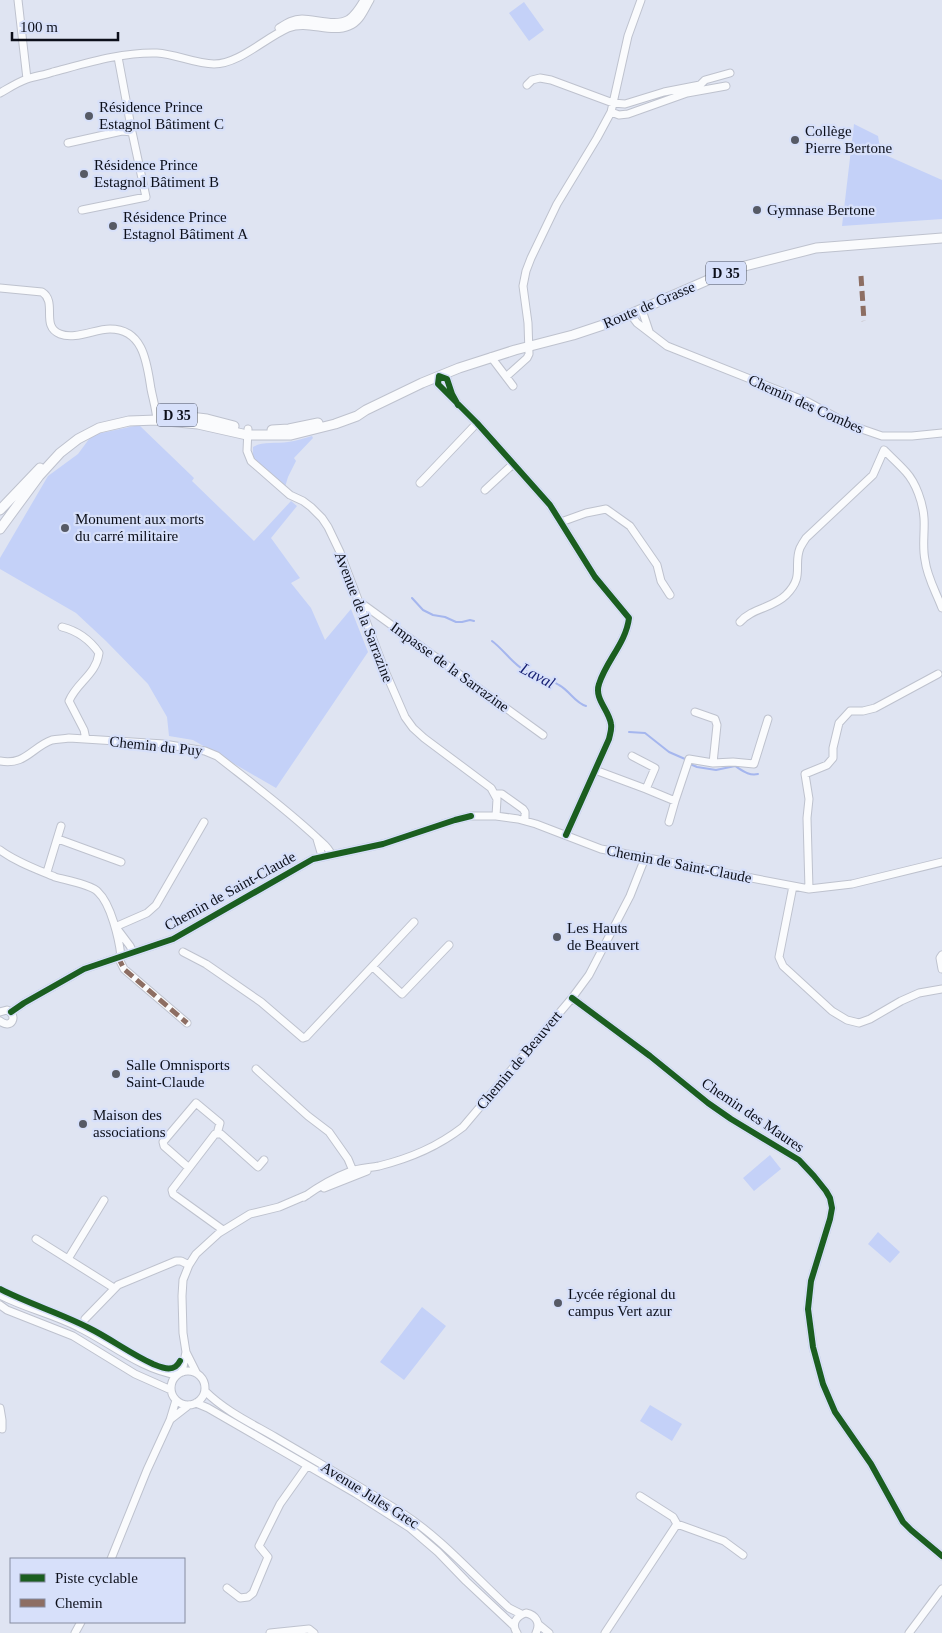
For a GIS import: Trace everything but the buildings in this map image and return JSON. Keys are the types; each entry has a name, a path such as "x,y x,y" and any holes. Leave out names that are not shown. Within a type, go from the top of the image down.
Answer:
{"main road":[{"name":"Route de Grasse","path":"248,432 291,435 335,424 357,416 439,376 491,357 573,335 631,315 727,272 798,252 849,244 942,238"},
{"name":"D 35","path":"0,528 45,470 72,443 99,428 157,417"},
{"name":"D 35","path":"0,510 51,456 78,433 90,426 115,419 157,417 248,432"},
{"path":"0,514 5,513 0,528"}],"street":[{"path":"18,0 27,79"},
{"path":"0,93 27,79 100,59 158,53 213,64 235,59 288,28 315,23 346,21 356,13 364,0"},
{"path":"315,23 339,28 349,26 360,17 370,0"},
{"path":"506,376 527,358 529,354 523,286 530,258 610,112 628,36 641,0"},
{"path":"82,210 146,197 118,57"},
{"path":"527,84 532,80 540,78 551,80 612,103 625,104 634,103 664,92 700,85 705,80 730,73"},
{"path":"610,112 619,115 628,114 687,93 726,86"},
{"path":"68,143 122,130 132,132"},
{"path":"0,288 42,292 48,295 50,322 53,329 61,334 75,335 111,329 132,336 143,350 157,417"},
{"path":"642,310 650,333"},
{"name":"Chemin des Combes","path":"631,315 637,323 661,343 678,352 808,402 856,428 882,436 942,433"},
{"path":"491,357 513,386"},
{"path":"439,376 446,379 458,405 477,423 550,505 595,577 629,618 628,629 598,685 598,698 610,719 612,727 609,739 566,835"},
{"path":"420,483 477,423"},
{"name":"Avenue de la Sarrazine","path":"248,432 247,451 251,462 290,495 311,507 322,518 340,552 404,717 413,728 481,779 495,794 502,794 523,809 525,812 524,820"},
{"path":"740,622 745,617 774,604 786,595 798,574 800,549 806,538 874,475 884,450 906,472 918,493 924,518 923,540 925,561 930,580 942,608"},
{"path":"485,490 513,464"},
{"path":"562,522 606,508 630,526 657,565 661,581 670,594"},
{"name":"Impasse de la Sarrazine","path":"358,600 543,734"},
{"path":"62,626 72,629 92,642 100,653 98,664 73,691 69,701 84,730 86,739"},
{"path":"809,889 807,818 809,799 806,774 826,765 833,758 832,748 839,723 850,711 876,708 938,674"},
{"path":"695,712 714,719 716,725 712,763"},
{"path":"669,822 689,759 712,763 754,764 768,720"},
{"name":"Chemin du Puy","path":"0,761 20,760 53,740 68,738 164,744 211,753 299,821 328,847 331,854"},
{"path":"632,756 655,768 646,789"},
{"path":"595,770 675,801"},
{"path":"495,794 497,803 496,816"},
{"name":"Chemin de Saint-Claude","path":"0,1022 5,1024 11,1023 13,1016 11,1012 79,972 120,956 173,939 303,864 322,856 383,844 464,818 496,816 524,820 601,849 809,889 852,884 942,862"},
{"path":"116,927 147,913 156,905 204,822"},
{"path":"47,872 61,826"},
{"path":"58,839 122,862"},
{"path":"318,839 322,856"},
{"path":"0,850 11,858 54,876 97,890 116,927 133,952"},
{"name":"Chemin de Beauvert","path":"196,1372 186,1352 183,1333 182,1296 183,1280 196,1254 223,1230 250,1214 279,1207 380,1166 429,1150 448,1139 463,1127 572,998 588,975 630,896 645,858"},
{"path":"793,886 779,957 784,966 832,1011 847,1020 858,1023 870,1019 919,993 942,989"},
{"path":"184,952 206,964 261,1002 303,1038 306,1038 414,922"},
{"path":"116,927 124,969 187,1023"},
{"path":"373,966 402,994 449,945"},
{"path":"942,955 940,958 942,969"},
{"name":"Chemin des Maures","path":"572,998 650,1056 708,1103 742,1127 799,1160 826,1191 832,1208 811,1281 808,1309 813,1347 823,1384 835,1412 871,1464 904,1522 942,1556"},
{"path":"0,1012 7,1010 11,1012"},
{"path":"256,1069 308,1116 329,1132 348,1159 353,1171"},
{"path":"189,1168 164,1146 163,1142 196,1103 220,1123 218,1134"},
{"path":"223,1230 173,1194 172,1190 215,1134 221,1134 258,1166 264,1160"},
{"name":"Chemin de Beauvert","path":"304,1197 324,1183 353,1171 380,1166"},
{"path":"68,1259 104,1200"},
{"path":"36,1239 114,1288"},
{"path":"85,1319 114,1288 176,1261 189,1265"},
{"path":"0,1295 79,1327 142,1364 165,1373 196,1372 203,1379 205,1391 200,1400 170,1420"},
{"path":"2,1308 73,1336 135,1374 171,1390"},
{"name":"Chemin de Beauvert","path":"179,1373 186,1352"},
{"path":"179,1373 173,1379 171,1390 176,1400 192,1404"},
{"name":"Avenue Jules Grec","path":"205,1391 240,1417 413,1520 433,1536 508,1608 521,1614 526,1613 534,1616 538,1624"},
{"path":"111,1558 147,1470 170,1420 176,1400"},
{"name":"Avenue Jules Grec","path":"192,1404 208,1408 377,1506 410,1528 433,1547 515,1630"},
{"path":"0,1408 2,1430"},
{"name":"Avenue Jules Grec","path":"227,1588 240,1598 248,1597 253,1592 268,1557 259,1546 280,1504 307,1466"},
{"path":"640,1496 673,1517 677,1524 724,1542 742,1554"},
{"path":"605,1633 677,1524"},
{"path":"909,1633 942,1589"},
{"path":"515,1630 517,1617 521,1614"},
{"path":"536,1633 538,1624 548,1633"},
{"path":"270,1633 309,1629 314,1633"}],"shaded area":[{"path":"524,2 544,30 529,41 509,13"},
{"path":"854,124 878,136 881,153 942,180 942,219 842,226"},
{"path":"139,425 194,478 192,481 254,541 291,501 297,506 271,538 300,578 291,583 311,608 325,640 351,609 368,652 276,788 193,740 169,736 167,717 148,684 106,641 76,613 0,569 0,558 48,476 78,454 92,435"},
{"path":"312,436 313,438 294,458 296,461 285,487 255,461 253,456 253,447 257,445 291,442"},
{"path":"770,1155 781,1169 754,1191 743,1178"},
{"path":"878,1232 900,1252 890,1263 868,1244"},
{"path":"422,1307 446,1326 404,1380 380,1362"},
{"path":"650,1405 682,1424 672,1441 640,1421"}],"waterway":[{"name":"Laval","path":"412,598 423,610 433,615 445,617 456,622 474,621"},
{"name":"Laval","path":"492,641 520,667 559,685 586,706"},
{"name":"Laval","path":"629,732 645,733 669,752 685,759"},
{"name":"Laval","path":"690,764 716,770 735,766 749,774 758,774"}],"marked path":[{"path":"861,276 864,321"},
{"path":"118,957 124,969 187,1023"}],"cycle path":[{"path":"458,405 452,394 447,379 439,376 438,384 477,423 550,505 595,577 629,618 624,636 602,676 598,689 598,695 610,719 611,730 609,739 566,835"},
{"path":"11,1012 84,969 173,939 313,859 383,844 471,816"},
{"path":"572,998 650,1056 708,1103 799,1160 826,1191 832,1208 811,1281 808,1309 813,1347 823,1384 835,1412 871,1464 903,1522 942,1556"},
{"path":"0,1289 89,1328 153,1364 164,1368 171,1368 178,1365 180,1361"}],"place":[{"name":"Résidence Prince Estagnol Bâtiment C","path":"89,116"},
{"name":"Collège Pierre Bertone","path":"795,140"},
{"name":"Résidence Prince Estagnol Bâtiment B","path":"84,174"},
{"name":"Gymnase Bertone","path":"757,210"},
{"name":"Résidence Prince Estagnol Bâtiment A","path":"113,226"},
{"name":"Monument aux morts du carré militaire","path":"65,528"},
{"name":"Les Hauts de Beauvert","path":"557,937"},
{"name":"Salle Omnisports Saint-Claude","path":"116,1074"},
{"name":"Maison des associations","path":"83,1124"},
{"name":"Lycée régional du campus Vert azur","path":"558,1303"}]}
